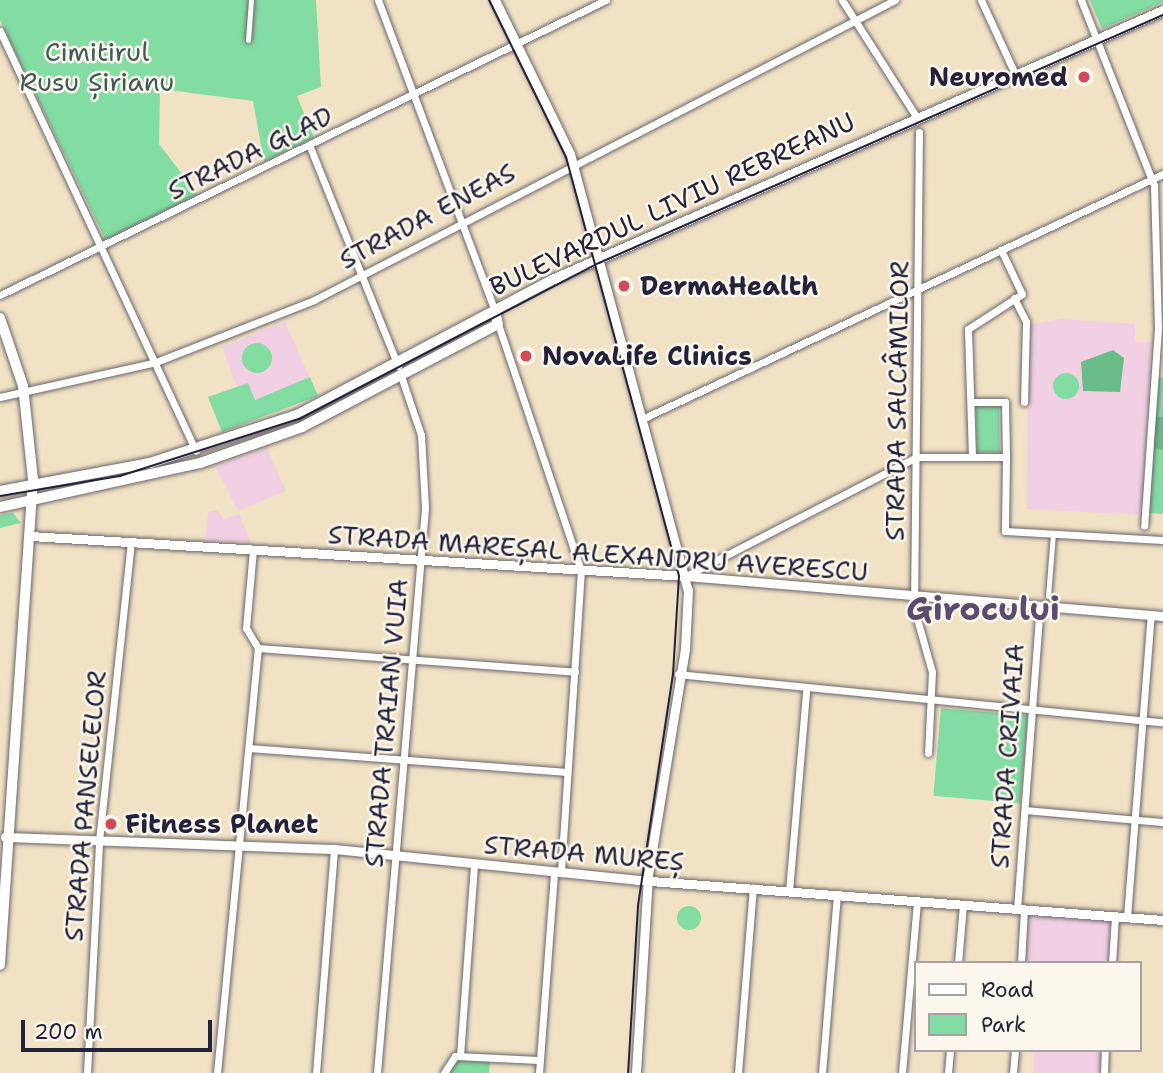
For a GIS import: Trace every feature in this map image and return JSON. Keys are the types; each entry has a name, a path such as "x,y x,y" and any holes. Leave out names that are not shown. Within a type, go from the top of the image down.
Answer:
{"main road":[{"name":"BULEVARDUL LIVIU REBREANU","path":"0,491 33,487 196,451 297,415 398,367 495,312 599,259 916,116 1100,45 1163,11"},
{"path":"495,312 498,324"},
{"path":"0,318 24,393 33,487 3,836 0,965"},
{"name":"BULEVARDUL LIVIU REBREANU","path":"0,507 33,503 258,444 402,379 498,324"}],"street":[{"path":"247,40 251,0"},
{"path":"378,0 495,312"},
{"path":"495,0 572,162 685,576 688,611 649,881 636,1073"},
{"name":"STRADA GLAD","path":"0,295 102,250 606,0"},
{"path":"842,0 916,116"},
{"name":"STRADA ENEAS","path":"0,397 156,362 263,323 362,274 572,162 895,0"},
{"path":"981,0 1016,76"},
{"path":"1081,0 1153,179 1161,328 1144,526"},
{"path":"0,31 196,451"},
{"name":"STRADA SALCÂMILOR","path":"919,132 920,288 914,597 932,701 928,753"},
{"path":"310,147 398,367"},
{"path":"642,419 1163,174"},
{"path":"1001,250 1026,322 1024,402"},
{"path":"972,457 968,329 1018,296"},
{"path":"498,324 581,570 567,772 539,1073"},
{"name":"STRADA TRAIAN VUIA","path":"377,1073 423,560 421,435 402,379"},
{"path":"972,402 1005,402 1005,531 1163,540"},
{"path":"685,576 917,457 1006,457"},
{"path":"1048,596 1053,534"},
{"name":"STRADA MAREȘAL ALEXANDRU AVERESCU","path":"30,536 685,576 1163,616"},
{"name":"STRADA PANSELELOR","path":"87,1073 99,841 131,543"},
{"path":"217,1073 242,845 258,648 246,628 253,550"},
{"name":"STRADA CRIVAIA","path":"1021,961 1025,810 1040,606"},
{"path":"1127,917 1151,615"},
{"path":"258,648 575,672"},
{"path":"678,674 806,691 1163,722"},
{"path":"789,891 806,691"},
{"path":"249,748 567,772"},
{"path":"1025,810 1163,822"},
{"name":"STRADA MUREȘ","path":"3,836 334,849 649,881 1163,920"},
{"path":"316,1073 334,849"},
{"path":"460,1056 474,864"},
{"path":"738,1073 753,888"},
{"path":"822,1073 837,895"},
{"path":"902,1073 917,901"},
{"path":"958,961 963,905"},
{"path":"1112,961 1115,916"},
{"path":"948,1073 950,1052"},
{"path":"1013,1073 1015,1052"},
{"path":"1104,1073 1105,1052"},
{"path":"444,1073 449,1059 460,1056 540,1060"}],"shaded area":[{"path":"1061,319 1135,324 1135,342 1151,342 1142,515 1027,509 1028,325"},
{"path":"285,322 318,396 222,432 208,398 237,387 222,347"},
{"path":"267,448 286,491 238,511 215,466"},
{"path":"218,510 223,519 239,514 251,543 205,540 208,512"},
{"path":"1028,911 1112,918 1108,961 1024,961"},
{"path":"1034,1052 1102,1052 1102,1073 1034,1073"}],"green space":[{"name":"Cimitirul Rusu Șirianu","path":"0,0 316,0 321,87 297,96 314,138 264,162 253,101 160,89 159,144 198,195 106,241 0,20"},
{"path":"1090,0 1163,0 1163,2 1102,29"},
{"path":"257,343 268,347 272,358 268,369 257,373 246,369 242,358 246,347"},
{"path":"1113,350 1124,358 1120,392 1083,391 1081,362"},
{"path":"1066,373 1075,377 1079,386 1075,395 1066,399 1057,395 1053,386 1057,377"},
{"path":"310,377 318,396 222,432 208,397 248,383 255,400"},
{"path":"1158,377 1163,378 1163,514 1148,513"},
{"path":"976,404 999,404 1000,452 977,452"},
{"path":"1156,417 1163,417 1163,450 1153,448"},
{"path":"13,513 21,523 0,528 0,515"},
{"path":"941,708 1028,716 1020,803 933,796"},
{"path":"689,906 697,910 701,918 697,926 689,930 681,926 677,918 681,910"},
{"path":"451,1060 490,1062 489,1073 450,1073"}],"tram line":[{"path":"489,0 566,157 679,576 673,674 638,906 628,1073"},
{"path":"0,496 120,476 299,419 599,263 1163,15"}],"place":[{"name":"Neuromed","path":"1084,77"},
{"name":"DermaHealth","path":"624,286"},
{"name":"NovaLife Clinics","path":"526,356"},
{"name":"Fitness Planet","path":"111,824"}],"district":[{"name":"Girocului","path":"983,609"}]}
